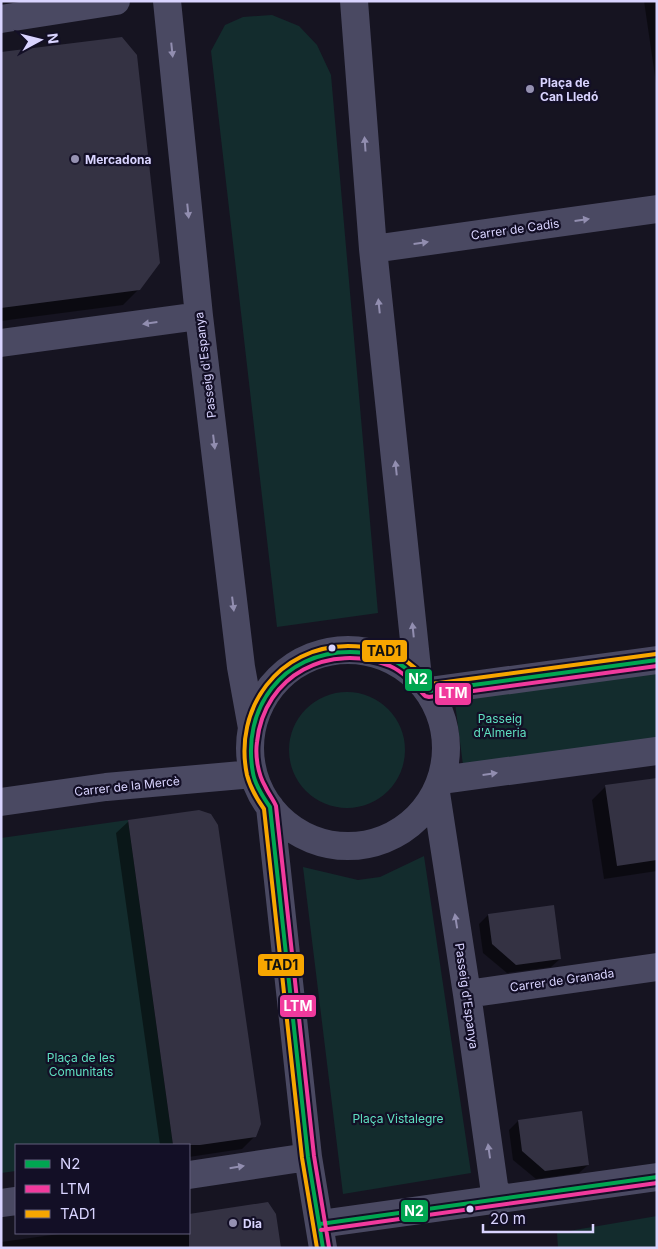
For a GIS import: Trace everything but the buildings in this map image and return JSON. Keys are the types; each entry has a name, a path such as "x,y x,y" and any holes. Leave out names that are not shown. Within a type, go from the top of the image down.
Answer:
{"street":[{"path":"1,20 116,1"},
{"name":"Passeig d'Espanya","path":"167,1 199,316 241,667 252,728"},
{"name":"Passeig d'Espanya","path":"354,1 373,249 423,685"},
{"name":"Carrer de Cadis","path":"373,249 657,210"},
{"path":"1,342 199,316"},
{"name":"Passeig d'Espanya","path":"439,787 416,820 389,838 357,847 324,844 293,830 270,807 260,792 253,774 250,751 252,728 262,700 281,676 306,659 334,650 365,651 394,660 423,685 442,719 447,750 439,787 496,1200"},
{"path":"423,685 657,660"},
{"path":"439,787 657,752"},
{"name":"Carrer de la Mercè","path":"1,802 106,788 253,774"},
{"name":"Passeig d'Espanya","path":"270,807 308,1157 321,1236"},
{"name":"Carrer de Granada","path":"467,994 657,967"},
{"path":"190,1175 308,1157"},
{"path":"321,1236 496,1200 657,1177"},
{"path":"1,1203 15,1201"}],"green space":[{"path":"272,15 299,26 317,45 331,75 378,613 277,627 211,51 225,25 243,17"},
{"name":"Passeig d'Almeria","path":"657,670 657,739 463,765 454,695"},
{"path":"347,692 369,697 388,709 400,728 405,750 400,772 388,791 369,803 347,808 325,803 306,791 294,772 289,750 294,728 306,709 325,697"},
{"name":"Plaça de les Comunitats","path":"128,820 173,1144 15,1144 15,1171 1,1173 1,838"},
{"name":"Plaça Vistalegre","path":"424,856 471,1173 343,1194 303,867 358,880 380,877"},
{"path":"657,1216 657,1248 558,1248 557,1233"}],"transit line":[{"name":"TAD1","path":"317,1248 302,1158 264,809 250,784 244,750 247,727 255,705 266,685 282,669 301,657 323,649 348,646 375,649 400,657 431,684 656,654"},
{"name":"N2","path":"323,1248 308,1157 270,807 257,786 253,773 251,749 254,727 261,706 272,688 287,673 305,662 326,655 350,652 374,654 398,663 407,669 429,691 657,660"},
{"name":"LTM","path":"329,1247 314,1156 276,806 263,781 257,759 256,747 262,718 272,698 286,682 304,670 323,662 345,658 367,660 390,666 405,675 425,696 429,697 657,666"},
{"name":"N2","path":"320,1224 657,1177"},
{"name":"LTM","path":"321,1230 657,1183"}],"place":[{"name":"Plaça de Can Lledó","path":"530,89"},
{"name":"Mercadona","path":"75,159"},
{"name":"Dia","path":"233,1223"}]}
